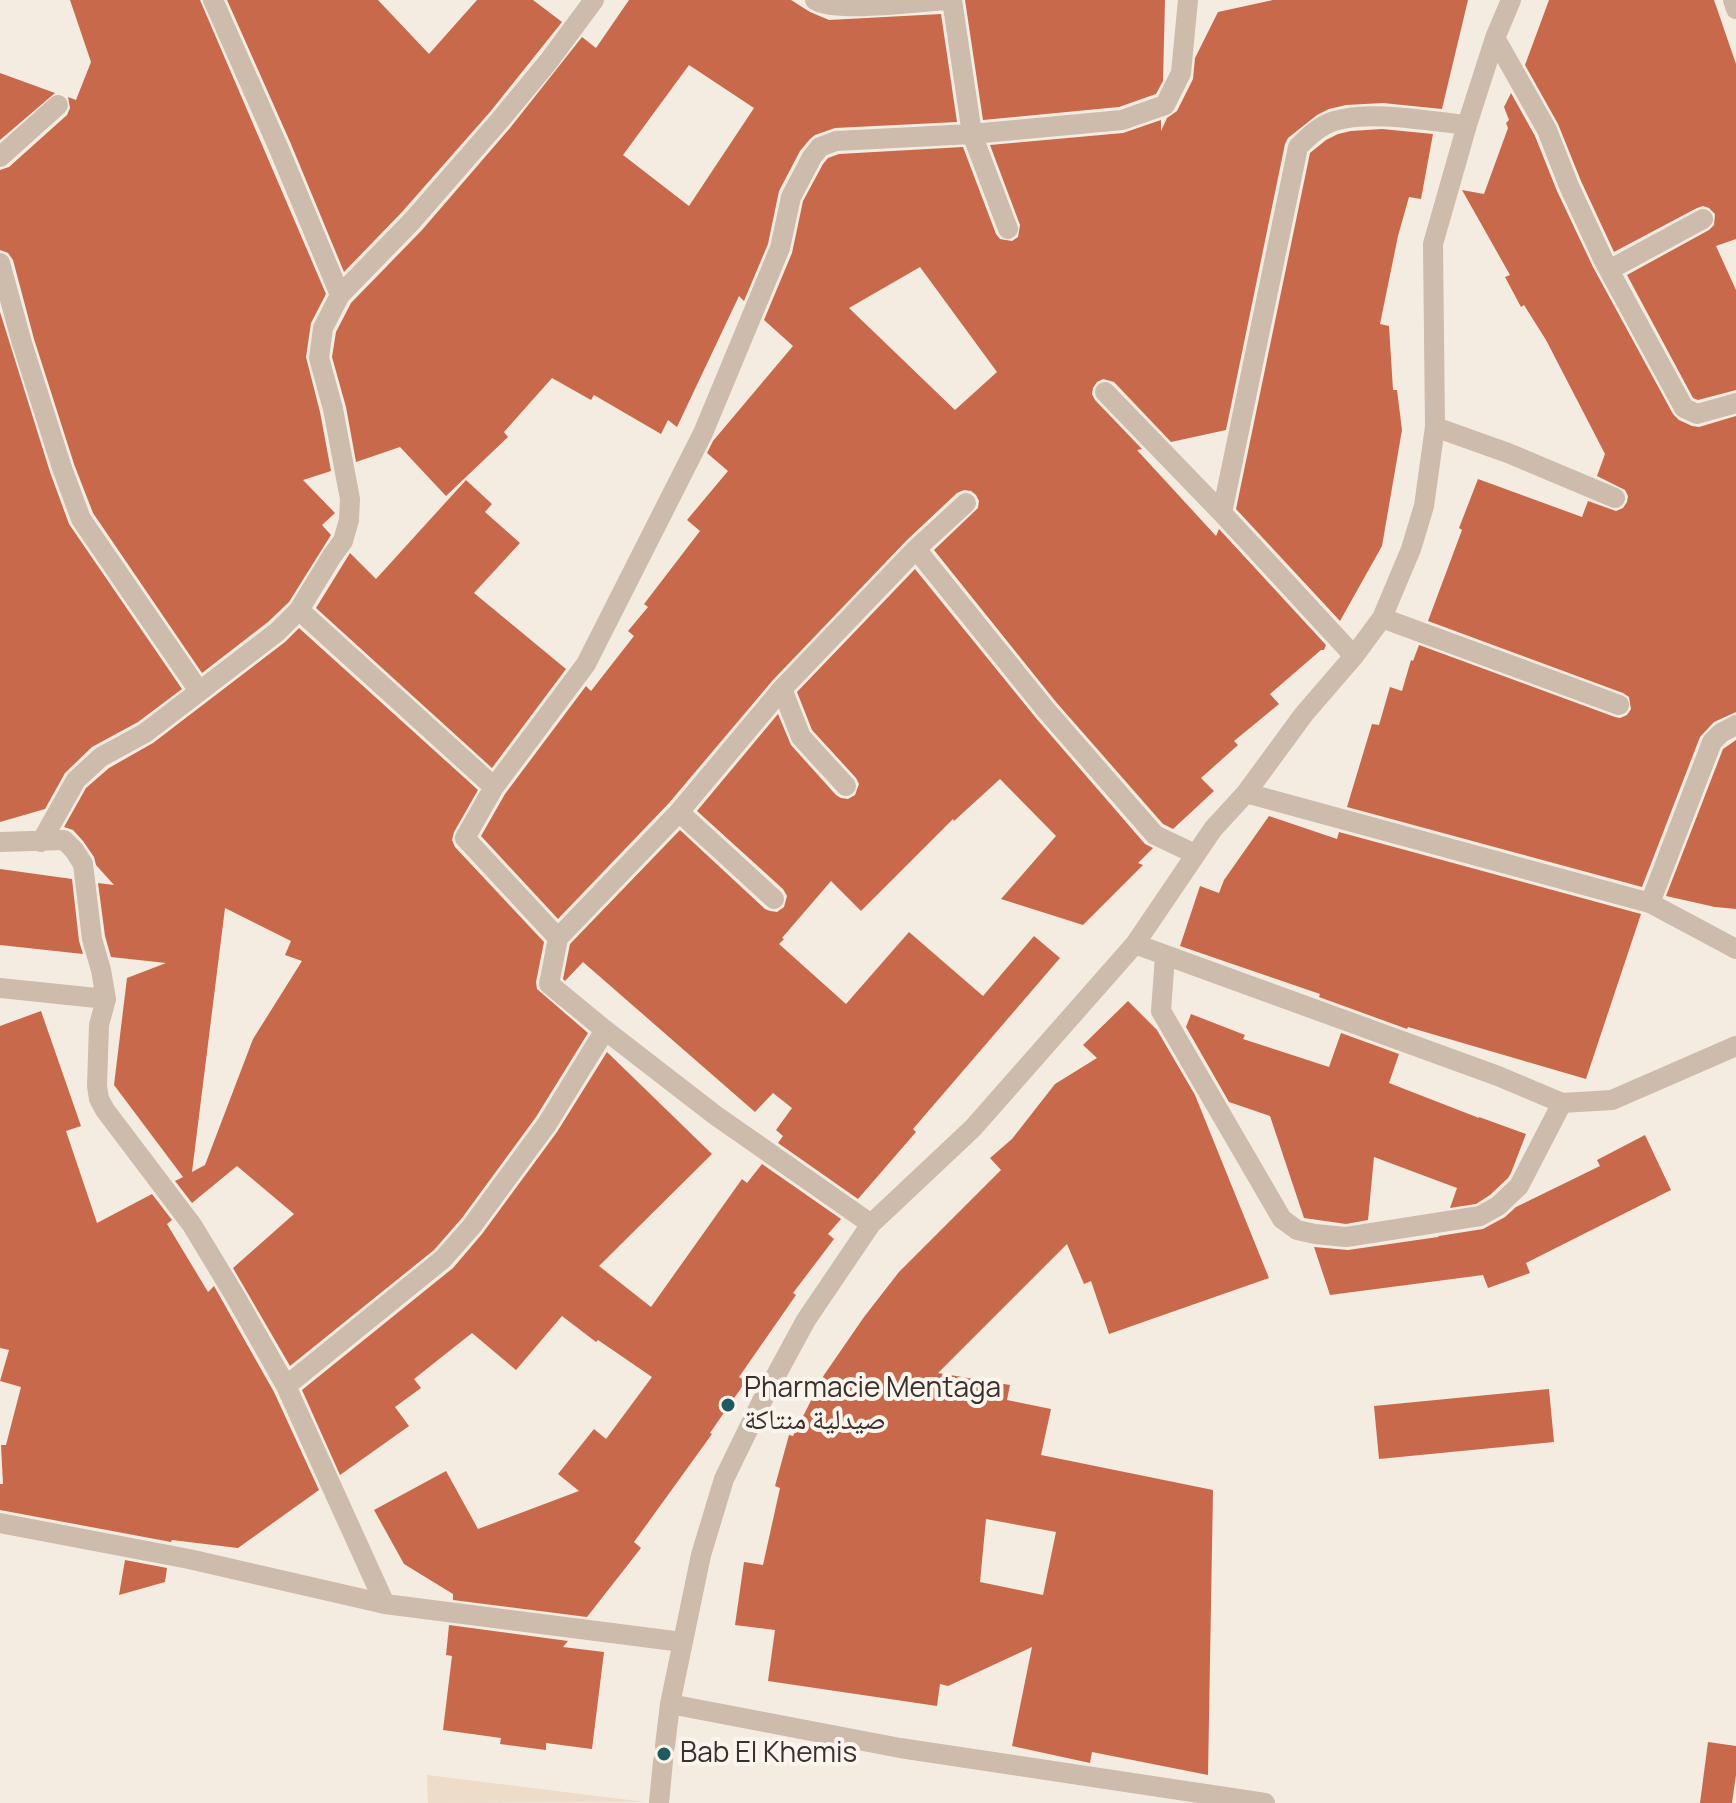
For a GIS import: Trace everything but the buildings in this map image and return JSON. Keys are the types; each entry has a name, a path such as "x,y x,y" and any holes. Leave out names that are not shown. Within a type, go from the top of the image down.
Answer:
{"street":[{"path":"213,0 340,295"},
{"path":"41,842 76,780 101,757 145,733 277,632 299,610 343,541 349,520 350,499 333,409 319,358 323,328 340,295 412,221 500,120 594,0"},
{"path":"815,0 822,5 848,6 950,0 972,134 1008,229"},
{"path":"558,938 465,838 494,787 586,664 703,433 780,248 791,197 812,157 820,147 836,141 972,134 1122,120 1165,105 1181,73 1188,0"},
{"path":"659,1803 670,1704 682,1642 701,1555 724,1479 806,1320 871,1224 973,1128 1135,944 1213,829 1246,793 1304,714 1382,618 1411,549 1424,506 1435,427 1433,244 1467,125 1495,38 1511,0"},
{"path":"1733,0 1736,9"},
{"path":"1495,38 1547,130 1569,186 1609,270 1684,408 1697,414 1736,403"},
{"path":"0,157 58,105"},
{"path":"1222,513 1298,147 1316,130 1333,122 1370,116 1467,125"},
{"path":"1609,270 1703,219"},
{"path":"0,263 22,343 81,519 199,691"},
{"path":"1105,392 1354,656"},
{"path":"1435,427 1508,453 1615,498"},
{"path":"871,1224 715,1115 549,984 558,938 679,812 782,689 916,549 966,503"},
{"path":"916,549 1046,710 1155,835 1195,854"},
{"path":"299,610 494,787"},
{"path":"1382,618 1619,705"},
{"path":"782,689 801,737 846,786"},
{"path":"1650,903 1712,742 1736,725"},
{"path":"1246,793 1650,903 1736,949"},
{"path":"679,812 774,899"},
{"path":"0,842 64,840 83,864 92,939 106,999 99,1025 99,1099 192,1225 286,1386 385,1604"},
{"path":"1135,944 1498,1076 1562,1103 1612,1100 1736,1046"},
{"path":"1165,956 1161,1011 1282,1219 1297,1230 1346,1237 1480,1216 1498,1206 1519,1186 1562,1103"},
{"path":"0,988 106,999"},
{"path":"286,1386 443,1259 472,1226 547,1124 605,1030"},
{"path":"0,1523 189,1559 385,1604 682,1642"},
{"path":"670,1704 900,1748 1265,1803"}],"shaded area":[{"path":"427,1775 645,1802 428,1803"}],"place":[{"name":"Pharmacie Mentaga صيدلية منتاكة","path":"728,1405"},
{"name":"Bab El Khemis","path":"664,1754"}]}
